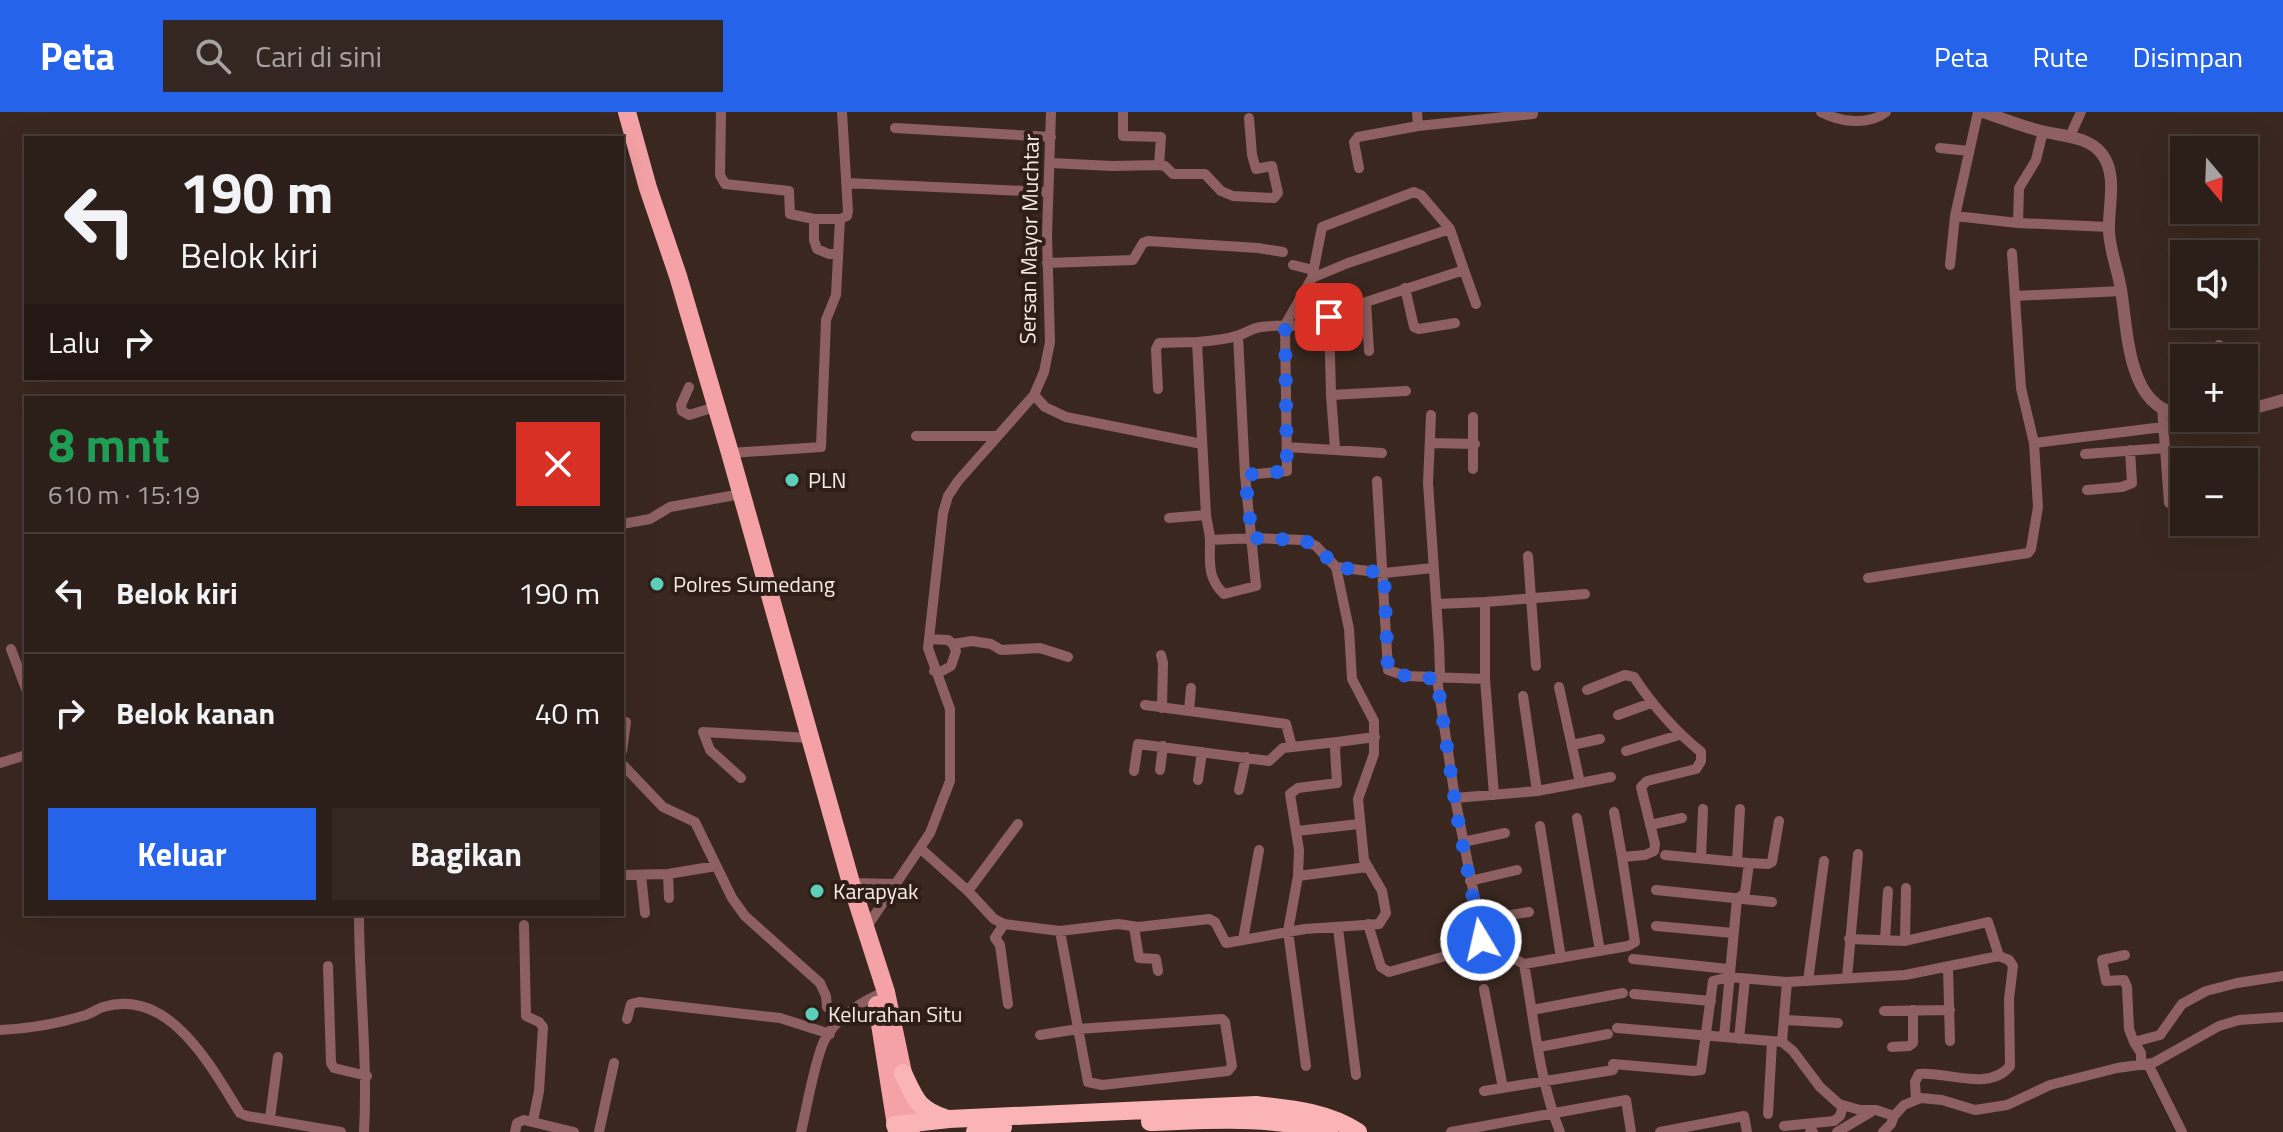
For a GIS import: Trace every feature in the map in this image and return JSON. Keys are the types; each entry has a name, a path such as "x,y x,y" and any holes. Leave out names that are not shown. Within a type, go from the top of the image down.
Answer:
{"highway":[{"path":"627,112 730,453 809,738 873,950 905,1129"},
{"path":"881,994 903,1073 917,1102 926,1112 949,1119"},
{"path":"903,1073 905,1129"},
{"path":"905,1129 949,1119 1256,1105 1305,1110 1345,1123 1358,1132"},
{"path":"905,1129 1254,1119 1301,1124 1329,1132"},
{"path":"975,1132 1003,1127"}],"street":[{"path":"721,112 720,175 725,184 785,189 789,191 790,214 814,219 847,216 842,112"},
{"name":"Sersan Mayor Muchtar","path":"866,928 921,849 942,806 950,781 950,709 928,648 943,513 948,496 1034,395 1044,372 1050,342 1047,263 1051,112"},
{"path":"1123,112 1123,136 1161,137 1159,165"},
{"path":"1417,112 1418,126"},
{"path":"1824,113 1868,122 1886,112"},
{"path":"1950,265 1955,216 1981,112 2070,136 2097,148 2111,169 2111,252 2122,291 2133,369 2139,384 2162,408 2170,411"},
{"path":"2070,136 2081,112"},
{"path":"1359,168 1354,142 1358,137 1418,126 1533,114"},
{"path":"1051,163 1159,165 1175,174 1205,174 1221,191 1233,196 1274,198 1278,193 1272,166 1256,169 1249,118"},
{"path":"895,128 1051,137"},
{"path":"2018,223 2019,188 2036,160 2043,131"},
{"path":"1940,148 1969,151"},
{"path":"846,183 1048,192"},
{"path":"1245,475 1285,473 1285,325 1322,227 1411,192 1421,195 1450,229 1476,304"},
{"path":"1955,216 2018,223 2109,227"},
{"path":"814,219 817,249 838,254"},
{"path":"730,453 821,447 826,320 836,295 840,219"},
{"path":"1305,270 1348,263 1450,229"},
{"path":"1047,263 1133,260 1143,243 1148,241 1283,252"},
{"path":"1868,578 2028,553 2031,549 2038,507 2034,443 2021,388 2012,253"},
{"path":"1158,389 1156,349 1159,343 1238,336 1253,328 1309,325 1405,288 1464,270"},
{"path":"1405,288 1414,327 1455,323"},
{"path":"2015,296 2122,291"},
{"path":"1366,302 1369,351"},
{"path":"1329,317 1335,448"},
{"path":"1197,342 1210,540 1208,568 1220,591 1229,594 1256,586 1245,475 1238,336"},
{"path":"689,387 681,405 682,411 689,415 715,407"},
{"path":"1331,395 1406,391"},
{"path":"1034,395 1054,413 1066,417 1202,444"},
{"path":"2258,407 2283,400"},
{"path":"2162,408 2169,503"},
{"path":"1431,415 1428,483 1437,604 1440,673 1437,679 1481,946"},
{"path":"1473,417 1473,469"},
{"path":"2034,443 2163,427"},
{"path":"916,436 998,436"},
{"path":"1431,443 1475,444"},
{"path":"1287,447 1382,453"},
{"path":"2085,454 2165,448"},
{"path":"2087,490 2122,487 2132,483 2130,450"},
{"path":"1377,481 1388,670 1406,676 1437,679 1485,679"},
{"path":"624,524 650,519 670,507 741,494"},
{"path":"1169,518 1206,515"},
{"path":"921,849 994,919 1004,924 1060,931 1209,919 1215,922 1226,943 1288,931 1379,924 1386,913 1382,891 1364,860 1358,799 1374,754 1375,737 1371,710 1352,679 1349,629 1336,567 1309,542 1252,538 1210,540"},
{"path":"1528,556 1536,666"},
{"path":"1336,567 1384,573 1433,568"},
{"path":"1437,604 1585,594"},
{"path":"1485,602 1485,679 1494,795"},
{"path":"929,639 948,640 956,651 951,666 934,671"},
{"path":"953,644 972,641 991,644 1001,650 1040,648 1068,657"},
{"path":"11,649 24,684"},
{"path":"1161,655 1162,708"},
{"path":"1587,690 1625,675 1634,677 1651,703 1679,735 1701,752 1701,761 1696,769 1647,781 1641,787 1654,851 1622,857"},
{"path":"1559,687 1580,783"},
{"path":"1189,711 1191,688"},
{"path":"1523,696 1537,791"},
{"path":"1618,715 1651,703"},
{"path":"1145,705 1286,724 1292,747"},
{"path":"624,736 626,722"},
{"path":"741,778 710,750 703,732 809,738"},
{"path":"1626,751 1679,735"},
{"path":"1134,771 1138,744 1269,761 1283,748 1375,737"},
{"path":"1572,745 1600,739"},
{"path":"1306,1066 1288,931 1298,876 1297,831 1290,794 1298,788 1337,783 1337,742"},
{"path":"1160,770 1163,746"},
{"path":"1198,780 1202,752"},
{"path":"0,763 24,756"},
{"path":"1239,790 1246,757"},
{"path":"624,766 663,807 695,822 732,898 745,916 820,983 827,1007 844,1016"},
{"path":"1455,798 1537,791 1611,777"},
{"path":"1701,858 1703,809"},
{"path":"1724,1037 1737,899 1745,893 1740,809"},
{"path":"1368,924 1381,967 1389,972 1481,946 1504,953 1524,964 1628,946 1635,942 1614,812"},
{"path":"1577,818 1600,951"},
{"path":"1650,825 1682,818"},
{"path":"1665,855 1743,863 1772,862 1779,821"},
{"path":"968,891 1018,824"},
{"path":"1297,831 1359,824"},
{"path":"1540,826 1561,958"},
{"path":"1463,842 1505,833"},
{"path":"1243,940 1259,850"},
{"path":"1847,978 1858,854"},
{"path":"1808,981 1824,861"},
{"path":"624,875 668,874 716,866"},
{"path":"1298,876 1367,867"},
{"path":"1470,881 1517,870"},
{"path":"668,874 669,898"},
{"path":"641,875 645,913"},
{"path":"851,883 896,884"},
{"path":"1905,941 1906,888"},
{"path":"1656,890 1772,902"},
{"path":"1885,940 1888,891"},
{"path":"1479,920 1529,912"},
{"path":"359,916 358,959 367,1076 364,1132"},
{"path":"1849,939 1905,941 1988,922 1999,956"},
{"path":"1004,924 995,938 1000,945 1008,1004"},
{"path":"524,925 526,1016 543,1027 539,1091 533,1121"},
{"path":"1656,926 1733,933"},
{"path":"1134,927 1139,958 1156,959 1158,971"},
{"path":"1338,928 1356,1075"},
{"path":"1040,1035 1078,1029 1222,1019 1232,1066 1228,1071 1094,1085 1086,1078 1078,1029 1060,931"},
{"path":"2125,955 2102,960 2106,981 2124,980 2129,1029 2182,1132"},
{"path":"1633,959 1729,973 1745,979 1787,982 1905,975 1948,968 1982,957 1999,956 2009,960 2013,966 2009,999 2010,1066 2003,1075 1989,1078 1919,1074 1915,1082 1916,1099"},
{"path":"1524,964 1546,1081 1560,1132"},
{"path":"328,966 331,1063 334,1068 367,1076"},
{"path":"1948,968 1950,1041"},
{"path":"1484,1091 1613,1067 1698,1071 1704,1064 1713,981 1729,973"},
{"path":"2134,1042 2160,1035 2182,1004 2206,991 2283,976"},
{"path":"1739,1039 1745,979"},
{"path":"1768,1114 1777,1042 1786,1020 1787,982"},
{"path":"1484,989 1503,1088"},
{"path":"801,1132 824,1041 844,1016 881,994"},
{"path":"1532,1010 1628,994 1711,1001"},
{"path":"627,1019 629,1007 639,1002 780,1018 830,1034"},
{"path":"0,1030 128,1004 171,1021 195,1043 240,1113 339,1132"},
{"path":"1892,1047 1913,1043 1913,1010"},
{"path":"1884,1011 1950,1010"},
{"path":"1883,1132 1904,1105 1916,1099 1927,1097 1962,1108 1987,1110 2007,1105 2050,1085 2168,1057 2219,1026 2239,1020 2283,1017"},
{"path":"1786,1020 1838,1023"},
{"path":"1539,1047 1612,1031 1777,1042 1793,1051 1820,1087 1843,1106 1876,1110 1894,1116"},
{"path":"270,1118 278,1057"},
{"path":"599,1132 614,1063"},
{"path":"1451,1132 1626,1100 1631,1132"},
{"path":"1784,1126 1834,1121 1840,1116 1843,1106"},
{"path":"1837,1132 1876,1110"},
{"path":"1660,1132 1711,1127 1744,1116 1747,1132"},
{"path":"515,1132 517,1123 524,1120 574,1132"}],"place":[{"name":"PLN","path":"792,480"},
{"name":"Polres Sumedang","path":"657,584"},
{"name":"Karapyak","path":"817,891"},
{"name":"Kelurahan Situ","path":"812,1014"}],"route":[{"path":"1329,317 1313,325 1285,325 1287,471 1245,475 1252,538 1303,540 1316,546 1336,567 1384,573 1388,670 1406,676 1437,679 1457,815 1481,940"}]}
